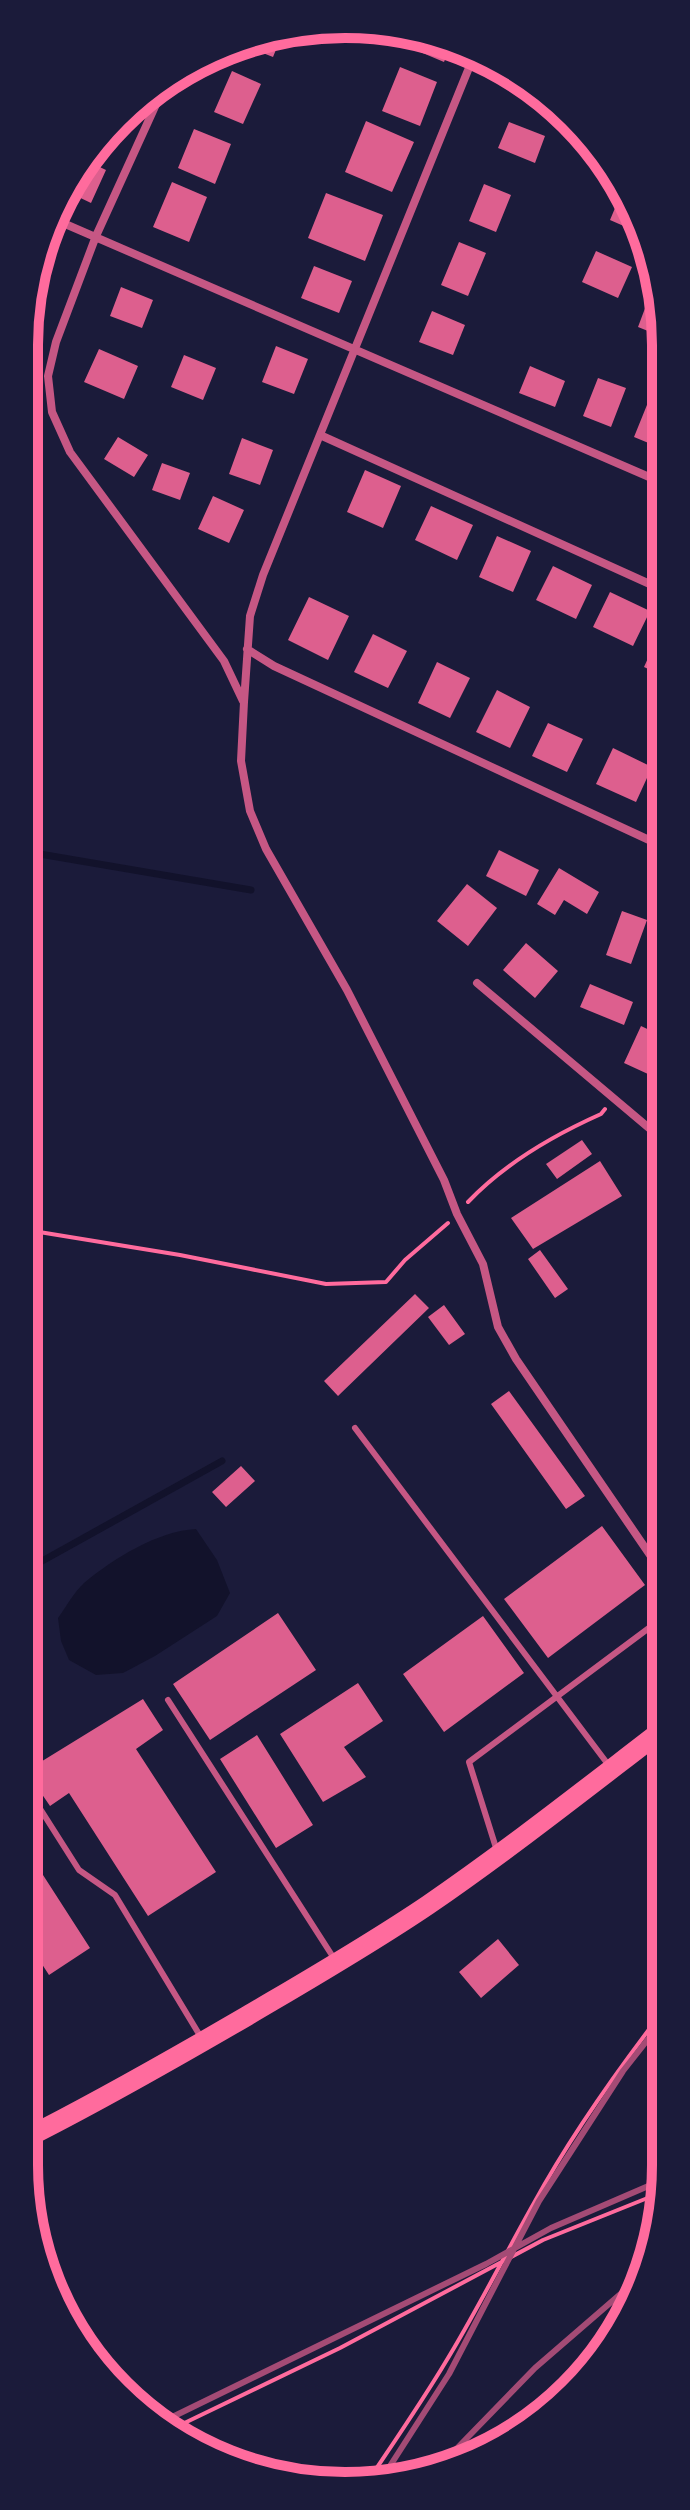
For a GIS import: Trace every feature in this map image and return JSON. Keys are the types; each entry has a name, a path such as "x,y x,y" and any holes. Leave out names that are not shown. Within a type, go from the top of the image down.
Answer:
{"highway":[{"path":"38,2132 81,2111 338,1963 427,1906 652,1738"}],"street":[{"path":"470,65 263,575 250,616 241,761 250,811 266,849 347,990 432,1155 483,1264 498,1327 516,1359 652,1558"},
{"path":"157,102 96,236 56,342 48,376 52,412 70,452 224,661 244,702"},
{"path":"63,223 652,478"},
{"path":"320,435 652,585"},
{"path":"247,649 274,666 652,841"},
{"path":"477,983 652,1131"}],"lane":[{"path":"355,1428 612,1769"},
{"path":"498,1855 469,1762 652,1626"},
{"path":"168,1700 338,1963"},
{"path":"38,1805 79,1870 115,1895 203,2041"}],"path":[{"path":"38,1232 180,1255 326,1284 386,1282 405,1260 491,1181 547,1140 601,1114 613,1098"},
{"path":"375,2470 444,2365 534,2202 580,2127 652,2025"},
{"path":"181,2425 340,2348 543,2240 650,2197"}],"shaded area":[{"path":"196,1529 217,1560 230,1593 217,1616 123,1673 96,1675 69,1660 61,1641 58,1618 80,1587 137,1547 167,1535"}],"building":[{"path":"278,46 273,57 257,51"},
{"path":"406,46 424,48 447,55 444,62"},
{"path":"400,67 437,82 420,126 382,111"},
{"path":"232,71 261,84 243,124 214,112"},
{"path":"366,121 414,142 392,192 345,172"},
{"path":"509,122 545,136 535,163 498,148"},
{"path":"194,129 231,144 215,184 178,168"},
{"path":"96,165 106,170 91,203 76,196"},
{"path":"172,182 207,197 189,242 153,227"},
{"path":"484,184 511,195 496,232 469,221"},
{"path":"326,193 383,215 365,261 308,238"},
{"path":"617,203 629,228 610,220"},
{"path":"459,242 486,253 468,296 441,285"},
{"path":"596,251 632,267 618,298 582,282"},
{"path":"314,266 352,281 339,313 301,298"},
{"path":"121,287 153,300 142,328 110,316"},
{"path":"648,300 651,332 638,327"},
{"path":"432,311 465,325 453,355 419,342"},
{"path":"276,346 308,359 294,394 262,382"},
{"path":"99,349 138,366 124,399 84,382"},
{"path":"184,355 216,368 203,400 171,387"},
{"path":"530,366 565,381 555,407 519,393"},
{"path":"598,378 626,388 611,427 583,416"},
{"path":"651,395 652,395 652,444 634,437"},
{"path":"118,437 148,455 134,477 104,459"},
{"path":"242,438 273,450 260,485 229,474"},
{"path":"162,463 190,473 180,500 152,490"},
{"path":"365,470 401,486 383,528 347,512"},
{"path":"213,496 244,510 229,543 198,529"},
{"path":"431,506 473,525 457,560 415,540"},
{"path":"497,536 531,551 513,592 479,577"},
{"path":"553,566 592,585 576,619 536,600"},
{"path":"610,592 650,611 633,646 593,627"},
{"path":"309,597 349,616 328,660 288,640"},
{"path":"373,634 407,651 388,688 354,672"},
{"path":"652,649 652,671 644,667"},
{"path":"437,662 470,678 450,718 418,703"},
{"path":"497,690 530,707 510,748 476,732"},
{"path":"548,723 583,739 567,772 532,756"},
{"path":"613,748 652,767 636,802 596,784"},
{"path":"499,850 539,870 526,896 486,876"},
{"path":"559,868 599,892 587,914 564,900 555,915 537,904"},
{"path":"467,884 497,908 468,946 437,921"},
{"path":"622,911 647,920 631,964 606,955"},
{"path":"526,943 558,971 535,998 503,970"},
{"path":"590,984 633,1002 624,1025 580,1007"},
{"path":"641,1026 652,1031 652,1076 624,1063"},
{"path":"582,1140 592,1154 557,1179 546,1164"},
{"path":"600,1161 622,1196 533,1249 511,1218"},
{"path":"540,1250 568,1289 555,1298 528,1259"},
{"path":"415,1294 429,1308 338,1396 324,1381"},
{"path":"444,1305 465,1334 449,1345 428,1317"},
{"path":"509,1391 585,1496 566,1509 491,1404"},
{"path":"241,1466 255,1481 226,1507 212,1492"},
{"path":"602,1526 645,1585 548,1658 504,1599"},
{"path":"278,1613 316,1670 210,1740 173,1684"},
{"path":"483,1616 524,1673 444,1732 403,1674"},
{"path":"358,1683 383,1721 344,1747 366,1777 323,1802 280,1734"},
{"path":"143,1699 163,1730 136,1749 216,1872 148,1916 69,1793 50,1806 38,1788 38,1764"},
{"path":"257,1735 313,1825 276,1848 220,1759"},
{"path":"38,1867 90,1948 49,1975 38,1958"},
{"path":"498,1939 519,1965 481,1998 459,1972"}],"waterway":[{"path":"38,854 251,890"},
{"path":"38,1563 222,1461"}],"railway":[{"path":"388,2468 449,2374 539,2201 623,2071 652,2034"},
{"path":"171,2418 486,2264 551,2228 651,2185"},
{"path":"453,2453 535,2368 625,2290"}]}
